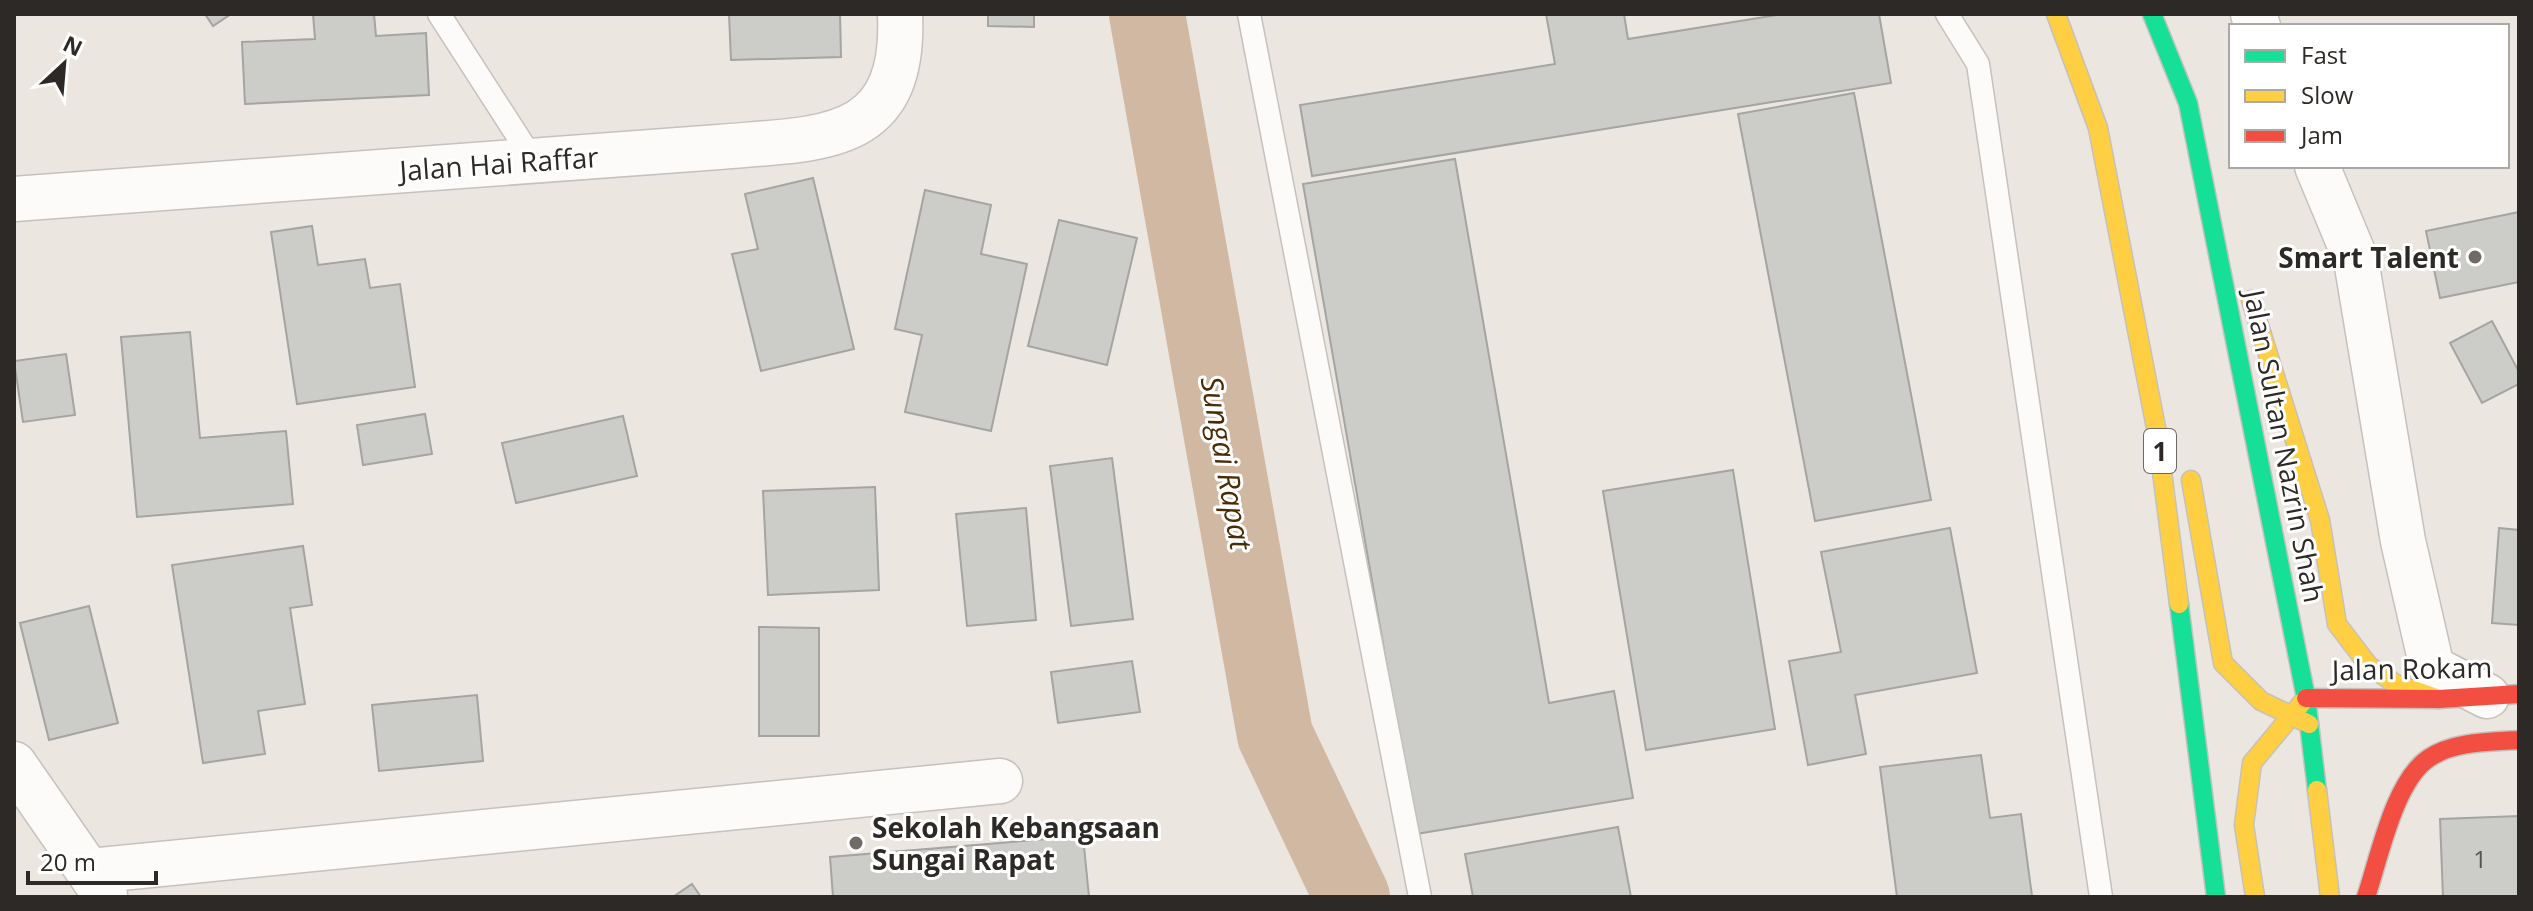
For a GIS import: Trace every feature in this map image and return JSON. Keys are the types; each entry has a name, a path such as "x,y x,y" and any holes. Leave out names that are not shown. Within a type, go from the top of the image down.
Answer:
{"main road":[{"name":"1","path":"2056,14 2098,128 2157,433 2216,897"},
{"name":"Jalan Sultan Nazrin Shah","path":"2152,14 2188,103 2306,698 2316,724 2330,897"},
{"path":"2188,103 2320,520 2337,624 2369,666 2396,684 2439,699"},
{"path":"2157,433 2184,460 2223,663 2241,686 2289,719 2316,724"},
{"name":"Jalan Rokam","path":"2306,698 2439,699 2503,695"},
{"path":"2255,897 2244,825 2252,763 2306,698"},
{"path":"2366,897 2402,792 2426,759 2460,746 2519,740"}],"street":[{"name":"Jalan Hai Raffar","path":"14,199 791,141 846,130 883,103 897,75 900,14"},
{"path":"2318,168 2356,260 2403,541 2432,668 2503,695"},
{"path":"14,764 98,884 1000,781"}],"lane":[{"path":"439,14 533,160"},
{"path":"1249,14 1420,897"},
{"path":"1947,14 1978,64 2101,897"}],"building":[{"path":"205,14 231,14 213,26"},
{"path":"313,14 374,14 376,36 426,33 429,95 245,104 242,42 315,39"},
{"path":"729,14 840,14 841,57 731,60"},
{"path":"988,14 1034,14 1034,27 988,26"},
{"path":"1546,14 1624,14 1628,39 1783,14 1879,14 1891,83 1312,176 1300,105 1555,64"},
{"path":"1854,93 1931,500 1815,521 1738,114"},
{"path":"1455,159 1549,703 1614,691 1633,798 1416,834 1303,184"},
{"path":"813,178 854,349 761,371 732,254 758,249 745,194"},
{"path":"925,190 991,205 981,254 1027,264 991,431 905,412 922,335 895,329"},
{"name":"Smart Talent","path":"2519,212 2519,282 2440,298 2426,231"},
{"path":"1059,220 1137,238 1107,365 1028,346"},
{"path":"312,226 318,265 365,259 370,288 400,284 415,387 297,404 271,232"},
{"path":"2492,321 2519,372 2519,384 2482,403 2450,343"},
{"path":"190,332 200,438 286,431 293,504 137,517 121,337"},
{"path":"66,354 75,415 23,422 14,361"},
{"path":"425,414 432,454 363,465 357,425"},
{"path":"623,416 637,476 516,503 502,443"},
{"path":"1112,458 1133,619 1071,626 1050,466"},
{"path":"1733,470 1775,729 1646,750 1603,491"},
{"path":"875,487 879,590 768,595 763,491"},
{"path":"1026,508 1036,620 967,626 956,514"},
{"path":"1950,528 1977,673 1855,695 1866,754 1808,765 1789,661 1841,652 1821,552"},
{"path":"2499,528 2519,530 2519,625 2492,623"},
{"path":"303,546 312,605 290,608 305,704 258,711 265,754 203,763 172,565"},
{"path":"89,606 118,723 49,740 20,623"},
{"path":"759,627 819,628 819,736 759,736"},
{"path":"1132,661 1140,712 1058,723 1051,672"},
{"path":"477,695 483,761 379,771 372,705"},
{"path":"1981,755 1990,818 2021,814 2032,896 1897,897 1880,767"},
{"path":"2519,816 2519,897 2443,897 2440,819"},
{"path":"1618,827 1631,897 1473,897 1465,854"},
{"path":"1083,836 1089,897 833,897 830,857"},
{"path":"692,884 701,897 673,897"}],"waterway":[{"name":"Sungai Rapat","path":"1147,14 1275,735 1352,897"}],"traffic: fast":[{"path":"2152,14 2188,103 2306,698 2317,790"},
{"path":"2179,604 2216,897"}],"traffic: slow":[{"path":"2056,14 2098,128 2157,433 2179,604"},
{"path":"2251,300 2320,520 2337,624 2369,666 2396,684 2439,699"},
{"path":"2191,480 2223,663 2261,701 2309,724"},
{"path":"2255,897 2244,825 2252,763 2306,698"},
{"path":"2317,790 2330,897"}],"traffic: jam":[{"path":"2306,698 2439,699 2519,694"},
{"path":"2366,897 2389,822 2406,784 2417,769 2429,758 2450,748 2472,743 2519,740"}],"place":[{"name":"Smart Talent","path":"2475,257"},
{"name":"Sekolah Kebangsaan Sungai Rapat","path":"856,843"}]}
